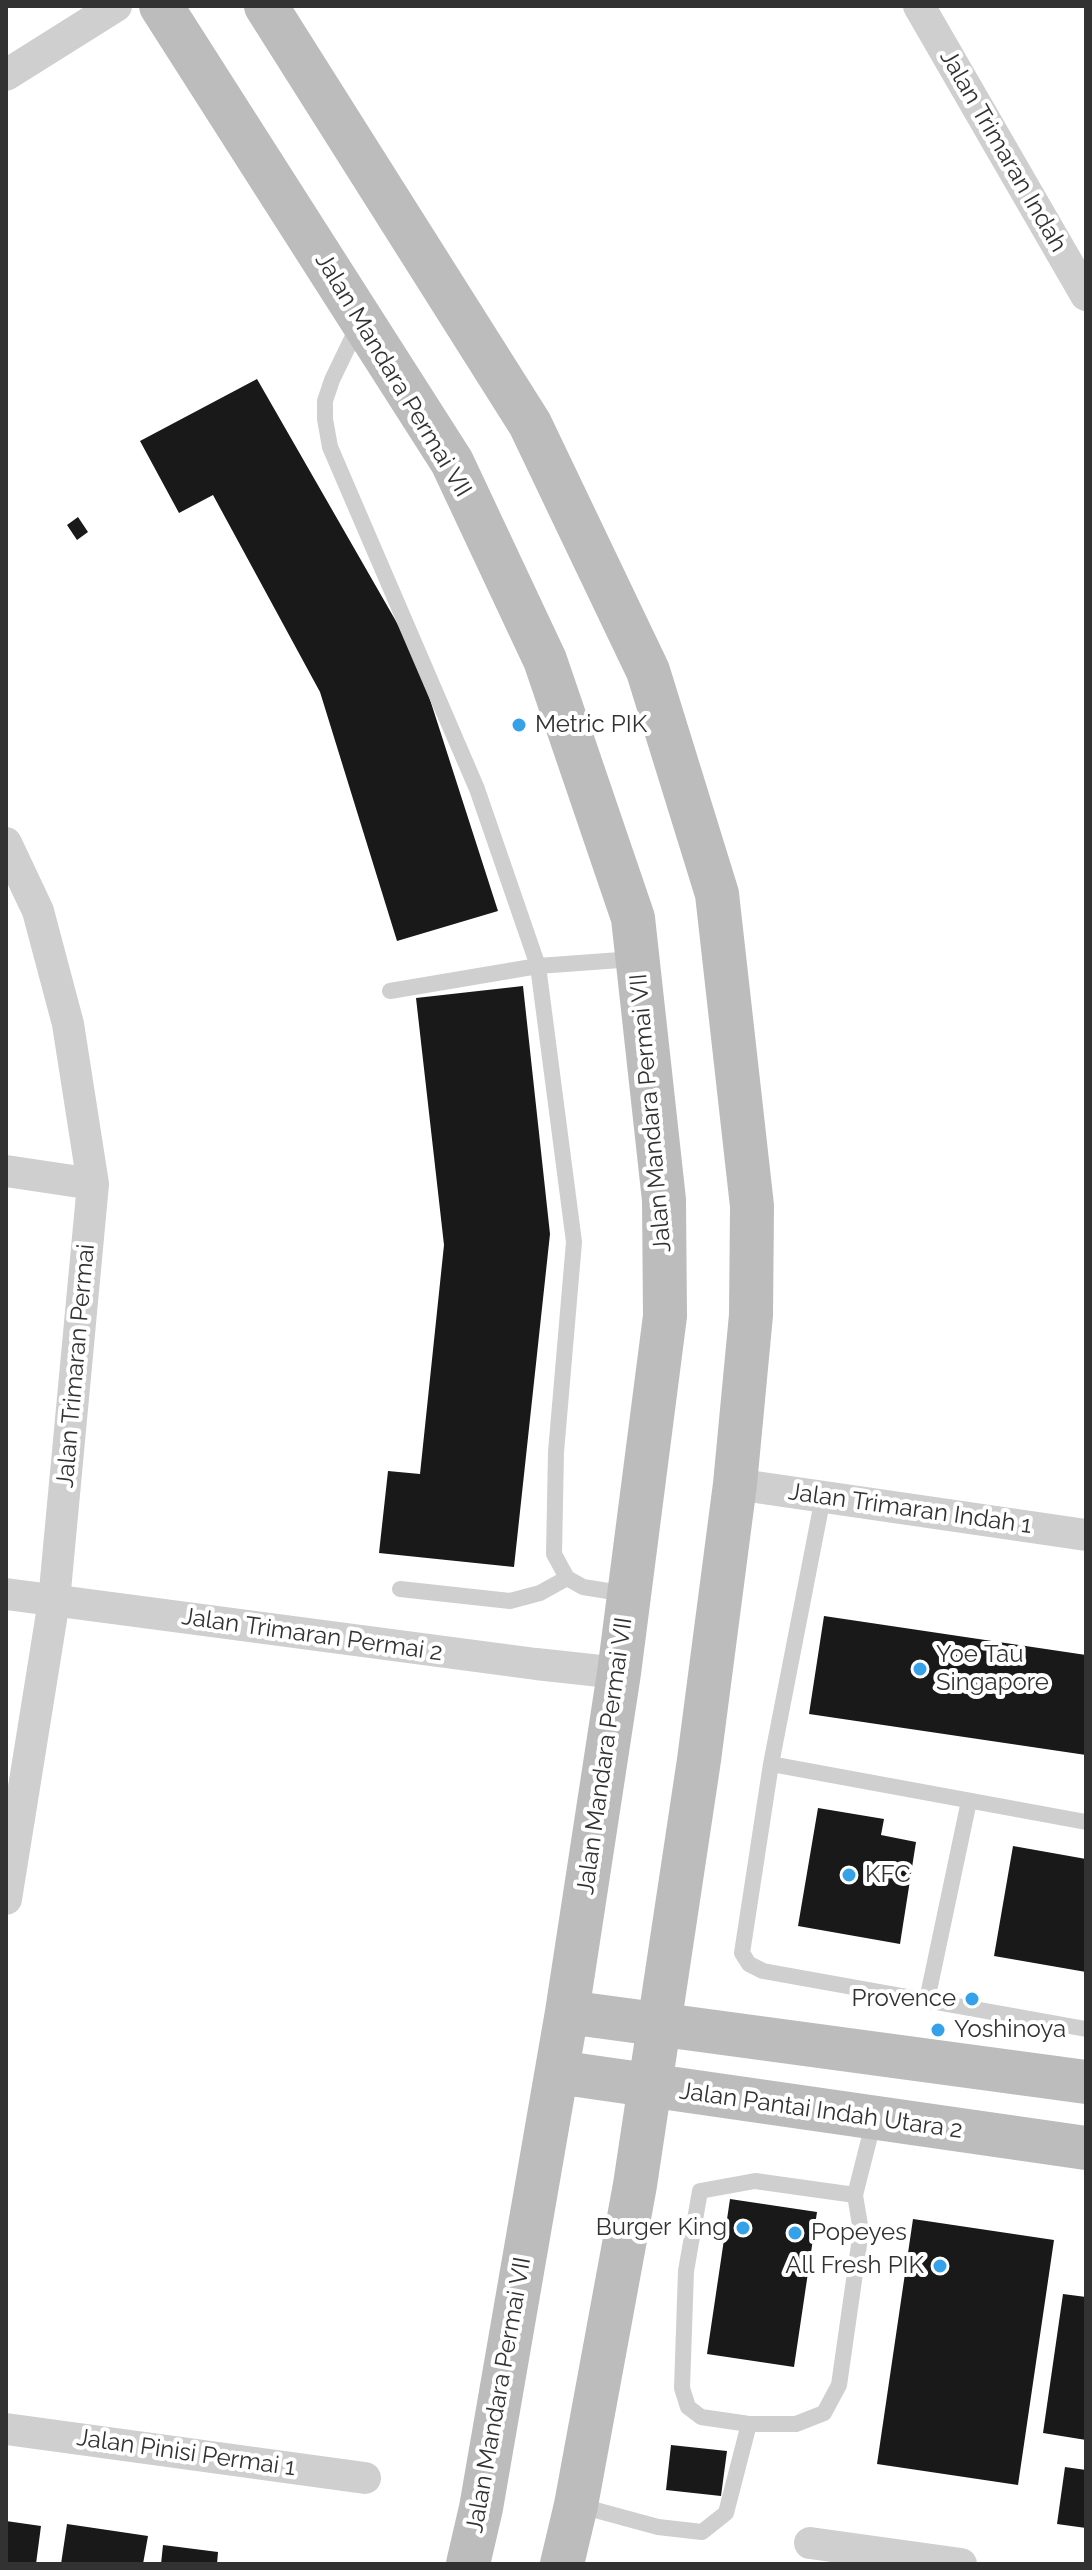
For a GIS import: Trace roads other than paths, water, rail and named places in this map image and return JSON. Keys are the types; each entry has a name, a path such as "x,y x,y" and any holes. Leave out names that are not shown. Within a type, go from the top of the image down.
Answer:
{"main road":[{"name":"Jalan Mandara Permai VII","path":"161,6 452,462 545,660 633,918 638,959 664,1200 665,1316 619,1673 567,2012 481,2508 468,2564"},
{"path":"266,6 530,424 648,671 717,894 751,1190 751,1315 735,1484 699,1760 635,2185 576,2505 562,2564"},
{"path":"567,2012 1086,2082"},
{"name":"Jalan Pantai Indah Utara 2","path":"557,2072 1086,2148"}],"street":[{"path":"6,75 116,6"},
{"name":"Jalan Trimaran Indah","path":"919,6 1086,295"},
{"name":"Jalan Trimaran Permai","path":"6,843 38,911 68,1024 93,1184 54,1601 6,1899"},
{"path":"6,1171 93,1184"},
{"name":"Jalan Trimaran Indah 1","path":"735,1484 1086,1535"},
{"name":"Jalan Trimaran Permai 2","path":"6,1594 619,1673"},
{"name":"Jalan Pinisi Permai 1","path":"6,2429 365,2478"},
{"path":"810,2543 961,2564"}],"lane":[{"path":"361,320 325,401 330,447 477,789 538,966 574,1242 556,1452 554,1554 567,1578 583,1587 628,1594"},
{"path":"390,991 538,966 638,959"},
{"path":"823,1497 771,1764 742,1953 749,1964 763,1971 1086,2029"},
{"path":"400,1589 510,1601 540,1593 567,1578"},
{"path":"771,1764 1086,1822"},
{"path":"927,2000 969,1801"},
{"path":"855,2195 755,2181 700,2191 686,2271 682,2388 688,2407 701,2417 749,2424 796,2424 824,2413 839,2385 861,2231 855,2195 874,2119"},
{"path":"576,2505 658,2527 702,2532 726,2513 749,2424"}],"place":[{"name":"Metric PIK","path":"519,725"},
{"name":"Yoe Tau Singapore","path":"920,1669"},
{"name":"KFC","path":"849,1875"},
{"name":"Provence","path":"972,1999"},
{"name":"Yoshinoya","path":"938,2030"},
{"name":"Burger King","path":"743,2228"},
{"name":"Popeyes","path":"795,2233"},
{"name":"All Fresh PIK","path":"940,2266"}]}
